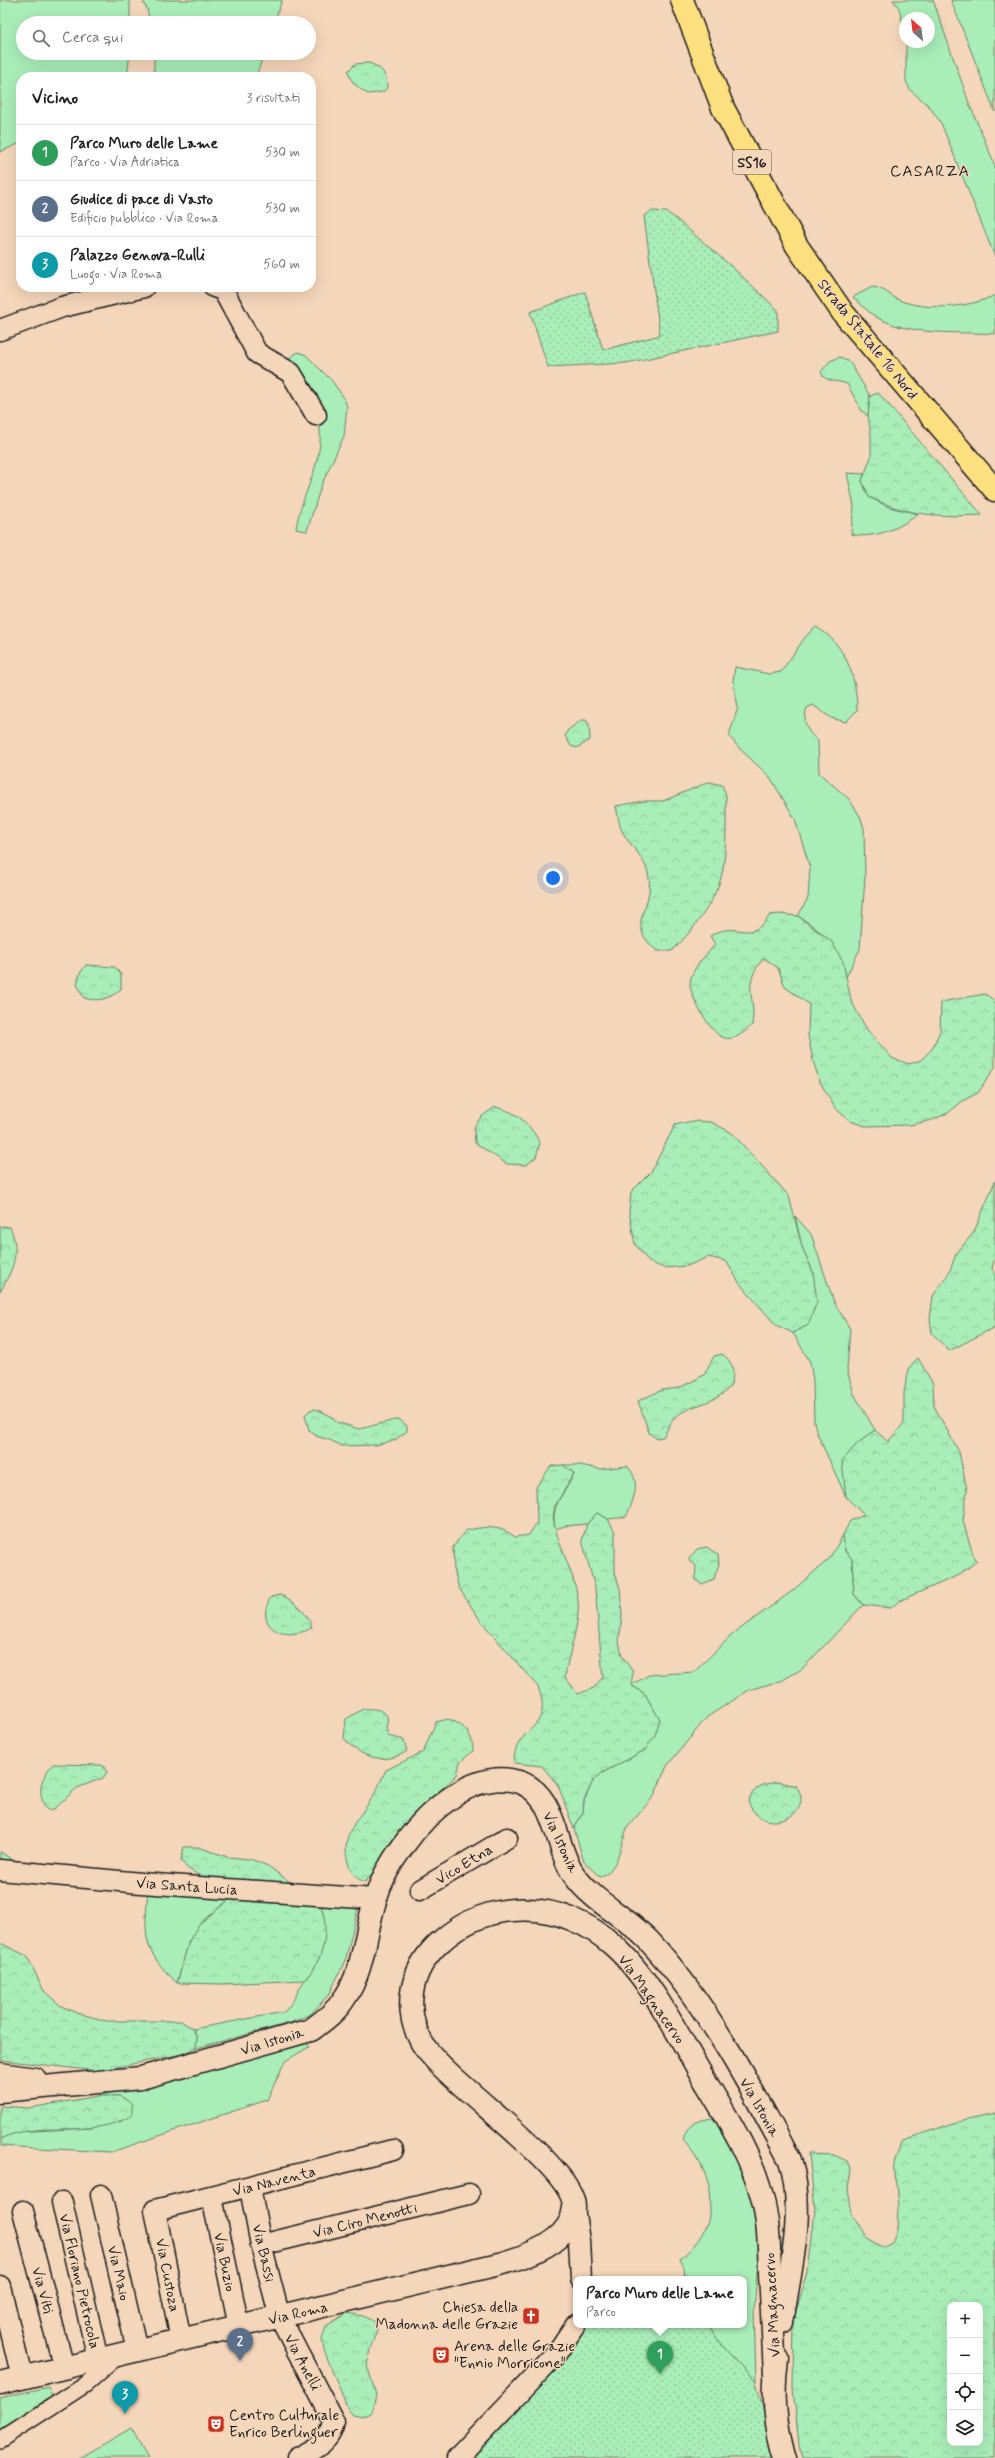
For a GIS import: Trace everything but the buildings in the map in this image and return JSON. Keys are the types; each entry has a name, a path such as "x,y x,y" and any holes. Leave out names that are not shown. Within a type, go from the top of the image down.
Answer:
{"main road":[{"name":"Strada Statale 16 Nord","path":"682,0 723,108 797,246 847,318 995,490"}],"street":[{"path":"0,330 70,305 123,292"},
{"path":"224,292 257,353 291,373 316,415"},
{"name":"Via Istonia","path":"0,2091 68,2084 101,2083 141,2078 311,2030 331,2016 345,1999 356,1978 375,1899 386,1873 401,1848 420,1823 447,1800 470,1787 497,1778 521,1782 536,1794 554,1823 574,1875 594,1895 648,1940 681,1981 712,2026 790,2160 795,2177 797,2218 775,2373 777,2424 785,2458"},
{"name":"Vico Etna","path":"420,1890 507,1838"},
{"name":"Via Santa Lucia","path":"0,1870 156,1884 375,1899"},
{"name":"Via Magnacervo","path":"574,2207 567,2187 559,2176 529,2146 450,2076 428,2052 414,2025 412,1993 421,1963 444,1938 469,1921 484,1914 509,1909 529,1909 556,1913 574,1920 614,1945 632,1965 655,1998 729,2122 757,2177 764,2201 768,2232 775,2373"},
{"path":"0,2074 68,2084"},
{"name":"Via Naventa","path":"155,2210 250,2188 393,2150"},
{"name":"Via Bassi","path":"250,2188 261,2245 280,2318"},
{"name":"Via Ciro Menotti","path":"261,2245 469,2194"},
{"name":"Via Maio","path":"101,2195 129,2352"},
{"name":"Via Buzio","path":"212,2197 239,2327"},
{"name":"Via Floriano Pietrocola","path":"62,2202 98,2360"},
{"path":"574,2207 580,2254 581,2276"},
{"name":"Via Roma","path":"0,2384 129,2352 280,2318 523,2258 545,2246 562,2232 570,2220 574,2207"},
{"name":"Via Custoza","path":"155,2210 181,2340"},
{"name":"Via Viti","path":"23,2211 64,2368"},
{"path":"545,2246 561,2241 570,2241 580,2254"},
{"path":"0,2286 22,2378"},
{"name":"Via Anelli","path":"280,2318 334,2422 333,2433 323,2442 297,2458"},
{"path":"457,2458 556,2354 573,2328"},
{"path":"0,2440 86,2385 129,2352"}],"green space":[{"path":"0,0 130,0 130,16 16,16 16,60 129,60 128,72 16,72 16,145 0,152"},
{"path":"142,0 282,0 276,16 148,16 147,9"},
{"path":"893,0 933,0 969,103 995,165 995,257 941,123 929,106 910,90 906,81 906,48 935,48 935,12 900,12"},
{"path":"951,0 995,0 995,112"},
{"path":"154,60 262,60 258,72 154,72"},
{"path":"369,63 380,69 385,75 387,88 383,92 368,94 358,87 351,79 348,71 355,64"},
{"path":"652,211 666,212 674,217 732,267 778,310 778,331 626,363 548,367 530,312 585,292 603,350 660,335 644,216"},
{"path":"872,287 880,289 899,300 922,306 934,307 974,303 995,295 995,334 934,332 904,328 890,323 873,315 853,297"},
{"path":"298,352 306,355 332,381 344,398 347,407 344,436 321,486 307,531 296,529 316,464 320,436 319,422 310,401 286,360"},
{"path":"840,357 849,361 870,396 868,416 862,411 847,384 828,380 821,372 830,361"},
{"path":"878,393 982,515 951,516 911,512 869,497 862,481 871,457 871,434 868,416 870,396"},
{"path":"847,473 864,474 862,481 869,497 889,507 918,514 903,524 886,532 868,535 851,534 854,506"},
{"path":"816,627 835,642 842,652 852,673 855,685 857,710 846,722 831,718 813,705 807,708 805,718 808,730 818,741 819,773 849,799 860,816 864,828 865,877 860,949 846,977 844,966 840,957 830,941 823,934 798,916 808,898 810,868 795,819 770,777 740,749 729,736 738,707 733,681 735,667 769,674 781,672 806,636"},
{"path":"582,720 586,720 589,724 590,740 577,748 571,746 565,736 568,730"},
{"path":"709,782 722,785 726,795 725,848 723,869 718,888 701,918 672,951 657,951 647,941 642,932 641,924 648,899 649,878 642,859 623,833 616,806 644,801 663,801"},
{"path":"780,914 798,916 832,942 843,962 851,1000 858,1014 868,1031 892,1058 909,1064 921,1060 932,1049 940,1031 941,1002 985,994 995,1001 995,1067 978,1093 964,1100 948,1113 932,1120 910,1125 865,1126 850,1121 835,1108 820,1082 813,1061 808,1035 809,1004 785,987 778,968 764,958 757,967 751,984 753,1007 752,1025 739,1036 727,1038 717,1034 712,1029 697,1004 693,996 690,983 696,967 715,944 710,936 720,931 749,931 756,929 763,924 770,915"},
{"path":"86,965 115,967 121,975 121,989 104,999 95,1000 84,998 77,984 80,973"},
{"path":"495,1107 510,1112 522,1119 532,1130 540,1143 536,1157 526,1165 507,1164 475,1143 474,1127 481,1117"},
{"path":"692,1121 711,1122 732,1133 789,1196 802,1247 813,1272 817,1302 808,1325 793,1333 776,1325 740,1284 726,1261 708,1257 687,1266 664,1268 649,1262 635,1244 629,1212 631,1192 651,1172 675,1125"},
{"path":"995,1181 995,1257 992,1268 995,1274 995,1327 949,1351 932,1333 930,1319 933,1296 949,1273 956,1254 974,1232"},
{"path":"795,1216 811,1234 834,1302 850,1329 847,1370 854,1394 875,1430 857,1444 843,1461 846,1497 817,1433 814,1422 813,1380 810,1362 793,1333 808,1325 813,1272 802,1247"},
{"path":"0,1226 10,1227 15,1245 15,1253 9,1276 0,1292"},
{"path":"722,1354 730,1361 733,1371 732,1382 727,1390 720,1396 681,1412 671,1422 663,1437 656,1438 649,1433 638,1401 662,1390 679,1388 704,1375 714,1356"},
{"path":"918,1358 933,1384 934,1406 959,1452 967,1490 963,1521 974,1558 977,1561 957,1576 899,1601 891,1608 863,1605 854,1594 852,1559 845,1551 843,1535 850,1521 864,1515 846,1497 842,1461 857,1444 875,1430 888,1442 904,1423 904,1393 908,1369"},
{"path":"316,1409 331,1416 336,1422 359,1429 399,1419 407,1426 407,1431 395,1440 376,1445 342,1446 330,1440 316,1436 309,1430 305,1415 310,1410"},
{"path":"563,1465 580,1465 600,1469 627,1466 632,1472 634,1478 635,1490 632,1504 626,1517 608,1519 597,1513 587,1524 565,1526 555,1529 554,1520 556,1505 574,1473"},
{"path":"563,1465 574,1473 555,1506 553,1517 558,1538 573,1578 578,1599 578,1618 565,1677 578,1694 594,1688 603,1677 595,1588 582,1540 587,1524 597,1513 608,1519 615,1532 615,1573 620,1589 622,1614 619,1641 622,1656 633,1672 631,1685 645,1694 660,1720 655,1735 645,1750 602,1773 593,1781 584,1800 583,1812 574,1829 558,1785 542,1766 514,1763 515,1751 520,1741 538,1721 542,1713 542,1702 538,1687 480,1620 459,1588 454,1570 453,1547 465,1531 478,1528 503,1530 515,1537 529,1535 537,1522 536,1487 551,1466"},
{"path":"843,1535 845,1551 852,1559 854,1594 863,1605 802,1669 783,1680 749,1690 707,1717 667,1766 654,1796 627,1828 616,1862 608,1873 600,1877 584,1862 574,1829 583,1812 584,1801 593,1781 602,1773 645,1750 660,1720 645,1694 631,1685 649,1675 694,1672 733,1634 791,1592 829,1559"},
{"path":"707,1547 718,1555 719,1564 714,1579 702,1584 695,1580 696,1566 690,1562 689,1559 697,1549"},
{"path":"280,1595 295,1603 304,1612 312,1627 298,1633 289,1634 282,1633 270,1626 266,1613 267,1605 271,1597"},
{"path":"363,1709 382,1711 387,1717 388,1721 386,1727 388,1736 404,1740 407,1751 399,1756 382,1758 365,1754 350,1745 344,1738 346,1719"},
{"path":"448,1719 466,1730 473,1745 473,1751 460,1762 457,1775 423,1806 391,1842 374,1871 365,1882 359,1879 350,1867 346,1853 346,1845 352,1827 374,1795 386,1770 423,1752 436,1722"},
{"path":"53,1764 101,1765 105,1767 107,1772 103,1778 77,1788 52,1811 46,1809 43,1803 41,1797 41,1785 45,1775"},
{"path":"778,1782 796,1786 801,1797 800,1806 794,1814 785,1819 775,1821 764,1819 755,1813 748,1801 756,1789 763,1785"},
{"path":"184,1847 198,1847 228,1857 250,1859 268,1866 294,1885 203,1878 187,1868 181,1860"},
{"path":"0,1852 11,1858 8,1861 0,1861"},
{"path":"148,1888 235,1895 207,1917 189,1941 177,1983 156,1960 151,1950 146,1929"},
{"path":"235,1895 321,1906 324,1916 325,1936 321,1955 311,1972 304,1980 223,1984 177,1983 189,1941 199,1924"},
{"path":"321,1906 358,1908 346,1958 330,1993 311,2014 290,2023 196,2048 197,2038 193,2029 284,2012 293,2001 305,1980 313,1971 320,1954 324,1938 324,1922"},
{"path":"0,1943 27,1956 44,1991 61,2006 77,2013 107,2021 181,2021 193,2029 197,2038 196,2048 182,2054 97,2071 0,2060"},
{"path":"306,2040 309,2047 285,2061 267,2100 111,2152 0,2146 0,2139 13,2132 91,2128 122,2121 120,2096 98,2096"},
{"path":"98,2096 120,2096 132,2104 132,2115 117,2122 101,2126 32,2130 16,2133 0,2139 0,2106 29,2108"},
{"path":"995,2114 995,2458 802,2458 799,2445 793,2388 794,2316 808,2273 815,2210 809,2154 834,2155 847,2161 851,2170 848,2190 852,2213 866,2237 882,2247 892,2242 897,2230 898,2207 894,2162 903,2140 954,2123"},
{"path":"713,2118 722,2128 754,2190 759,2252 754,2309 756,2382 726,2350 709,2328 747,2328 747,2276 685,2276 684,2267 680,2259 694,2245 704,2231 709,2216 711,2201 709,2186 695,2155 683,2140 687,2130 702,2120"},
{"path":"347,2313 363,2316 374,2321 377,2331 370,2349 367,2365 376,2395 372,2412 362,2417 353,2415 348,2409 324,2350 322,2339 326,2326"},
{"path":"576,2328 709,2328 726,2350 756,2382 776,2458 467,2458"},
{"path":"48,2387 52,2396 0,2430 0,2398"},
{"path":"131,2428 148,2458 80,2458"}],"place":[{"name":"Chiesa della Madonna delle Grazie","path":"531,2316"},
{"name":"Arena delle Grazie \"Ennio Morricone\"","path":"441,2355"},
{"name":"Giudice di pace di Vasto","path":"240,2361"},
{"name":"Parco Muro delle Lame","path":"660,2374"},
{"name":"Palazzo Genova-Rulli","path":"125,2414"},
{"name":"Centro Culturale Enrico Berlinguer","path":"216,2424"}],"district":[{"name":"CASARZA","path":"930,170"}]}
